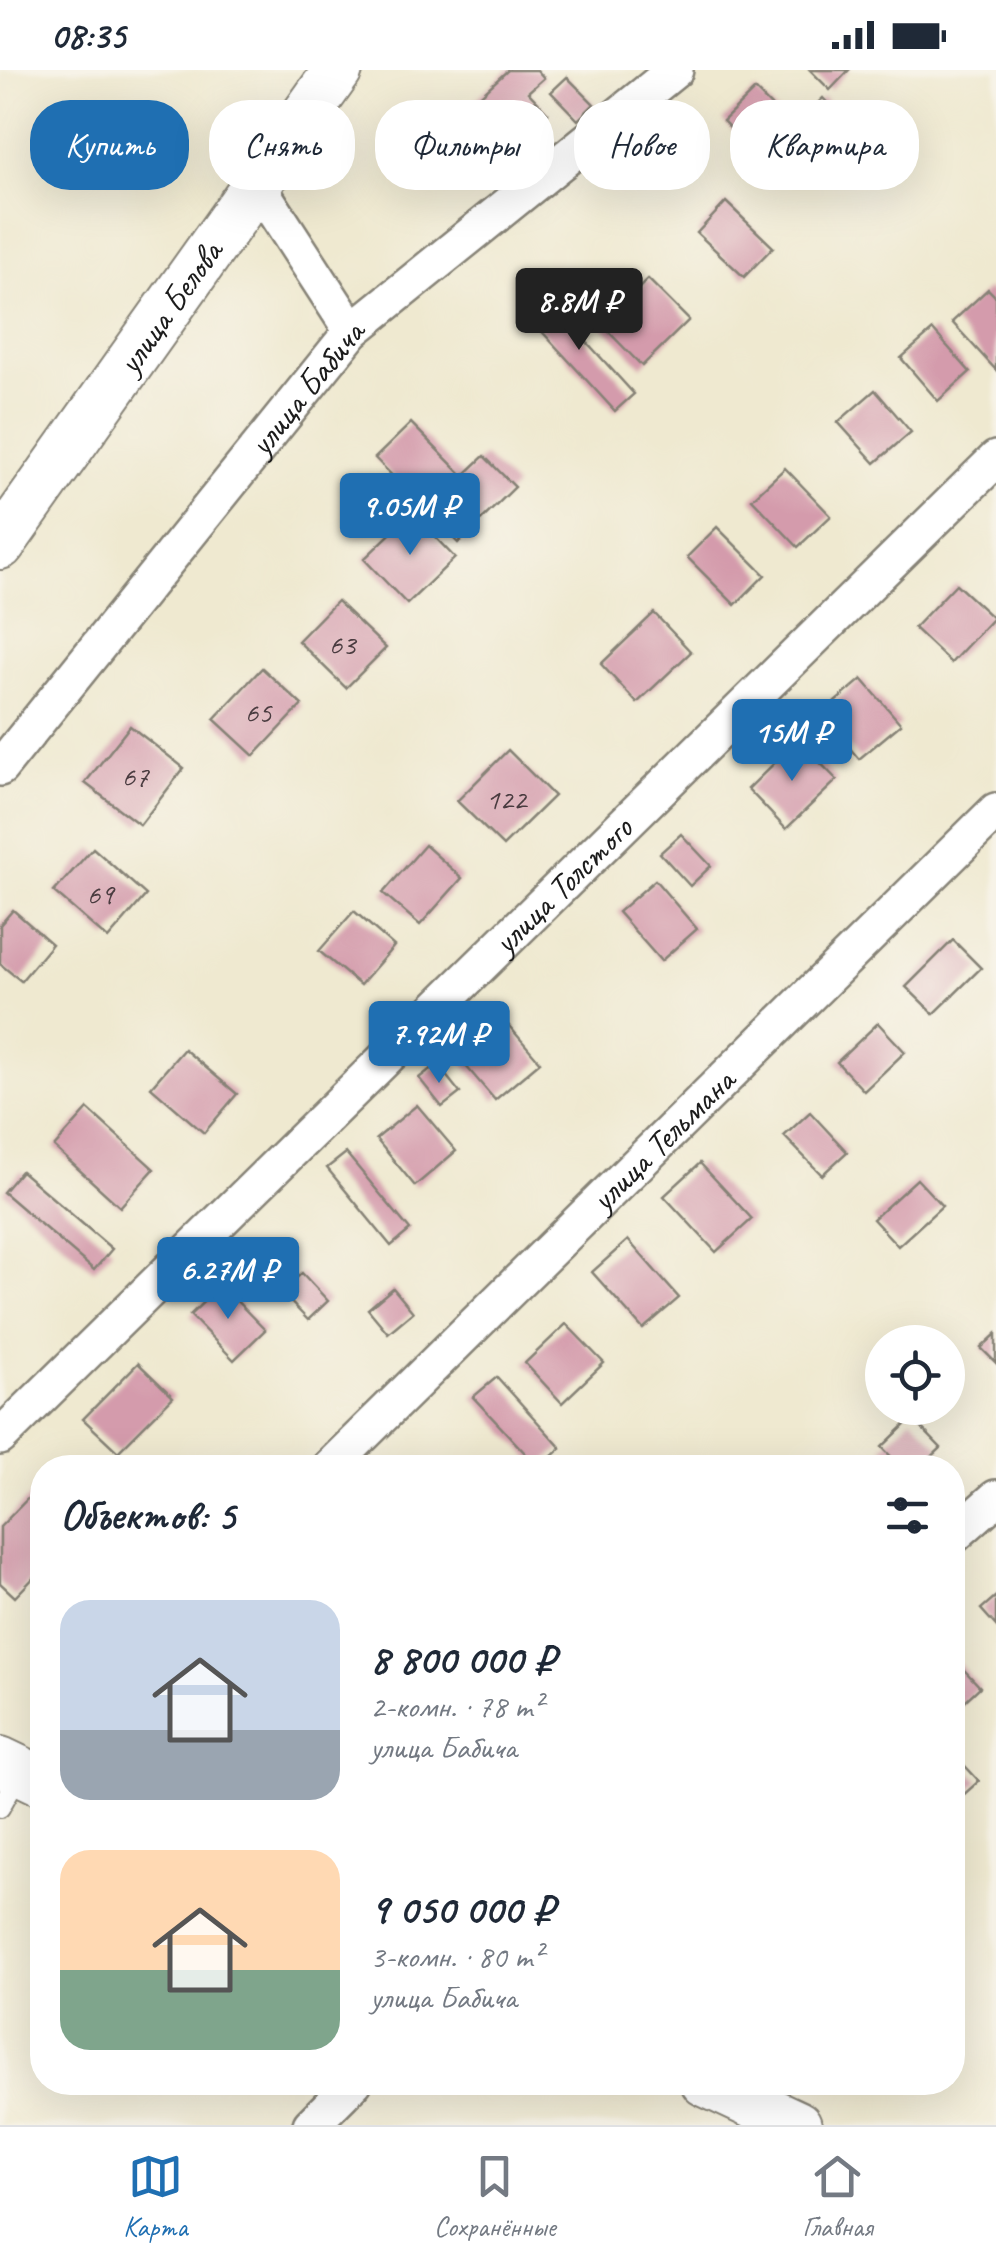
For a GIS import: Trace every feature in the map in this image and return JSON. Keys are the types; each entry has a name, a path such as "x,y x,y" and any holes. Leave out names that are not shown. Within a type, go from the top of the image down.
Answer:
{"main road":[{"name":"улица Белова","path":"316,100 338,70"},
{"name":"улица Белова","path":"0,545 250,190"},
{"path":"733,2095 798,2125"}],"street":[{"name":"улица Бабича","path":"0,768 352,332 675,70"},
{"path":"261,190 352,332"},
{"name":"улица Толстого","path":"0,1438 996,459"},
{"name":"улица Тельмана","path":"342,1455 996,811"},
{"path":"965,1525 996,1498"},
{"path":"311,2125 341,2095"}],"building":[{"path":"508,70 537,70 544,78 528,92 536,100 475,100"},
{"path":"810,70 849,70 830,90"},
{"path":"567,77 590,100 574,100 574,116 551,92"},
{"path":"755,90 765,100 745,100"},
{"path":"726,202 773,247 744,277 697,233"},
{"path":"648,279 689,320 642,366 602,325"},
{"path":"988,289 996,297 996,370 952,322"},
{"path":"544,295 634,394 615,411 525,313"},
{"path":"933,330 970,372 938,401 901,358"},
{"path":"875,390 911,432 875,463 838,422"},
{"path":"411,423 463,476 484,456 515,487 458,543 375,458"},
{"path":"785,468 831,516 798,547 752,499"},
{"path":"412,513 455,558 407,604 364,559"},
{"path":"717,527 765,575 735,605 687,557"},
{"path":"956,584 993,618 951,663 914,628"},
{"path":"337,601 386,648 346,688 298,641"},
{"path":"654,613 691,652 637,703 601,664"},
{"path":"262,668 302,705 254,756 214,719"},
{"path":"862,679 901,724 859,759 821,714"},
{"path":"130,726 184,768 140,825 85,783"},
{"path":"798,740 837,780 786,829 748,789"},
{"path":"508,750 554,796 503,846 457,801"},
{"path":"681,834 711,866 690,886 660,853"},
{"path":"425,845 462,878 420,925 383,893"},
{"path":"93,848 146,895 108,939 54,892"},
{"path":"655,880 697,929 661,961 618,912"},
{"path":"13,910 52,944 21,981 0,964 0,925"},
{"path":"354,911 394,946 360,985 319,951"},
{"path":"953,940 981,968 934,1014 906,987"},
{"path":"504,1020 540,1062 495,1100 459,1058"},
{"path":"878,1023 905,1052 864,1091 837,1062"},
{"path":"184,1049 237,1094 204,1133 151,1087"},
{"path":"437,1064 460,1093 442,1107 419,1078"},
{"path":"417,1105 456,1151 415,1186 376,1139"},
{"path":"88,1109 154,1169 120,1207 54,1147"},
{"path":"810,1112 847,1152 822,1175 784,1136"},
{"path":"346,1153 410,1230 391,1246 327,1168"},
{"path":"700,1163 752,1219 716,1252 664,1196"},
{"path":"21,1171 112,1249 94,1270 3,1192"},
{"path":"917,1179 942,1206 898,1246 873,1219"},
{"path":"628,1240 679,1298 643,1329 592,1272"},
{"path":"302,1273 328,1301 308,1320 281,1292"},
{"path":"221,1285 265,1330 234,1360 190,1315"},
{"path":"393,1288 413,1312 388,1333 368,1309"},
{"path":"566,1324 604,1363 562,1403 525,1363"},
{"path":"996,1334 996,1363 981,1348"},
{"path":"138,1363 173,1397 118,1452 83,1419"},
{"path":"497,1377 561,1448 553,1455 527,1455 473,1397"},
{"path":"905,1425 919,1425 941,1448 934,1455 890,1455 882,1447"},
{"path":"30,1496 30,1581 15,1597 0,1583 0,1527"},
{"path":"996,1596 996,1626 981,1609"},
{"path":"965,1671 980,1687 965,1701"},
{"path":"965,1766 979,1781 965,1793"}]}
